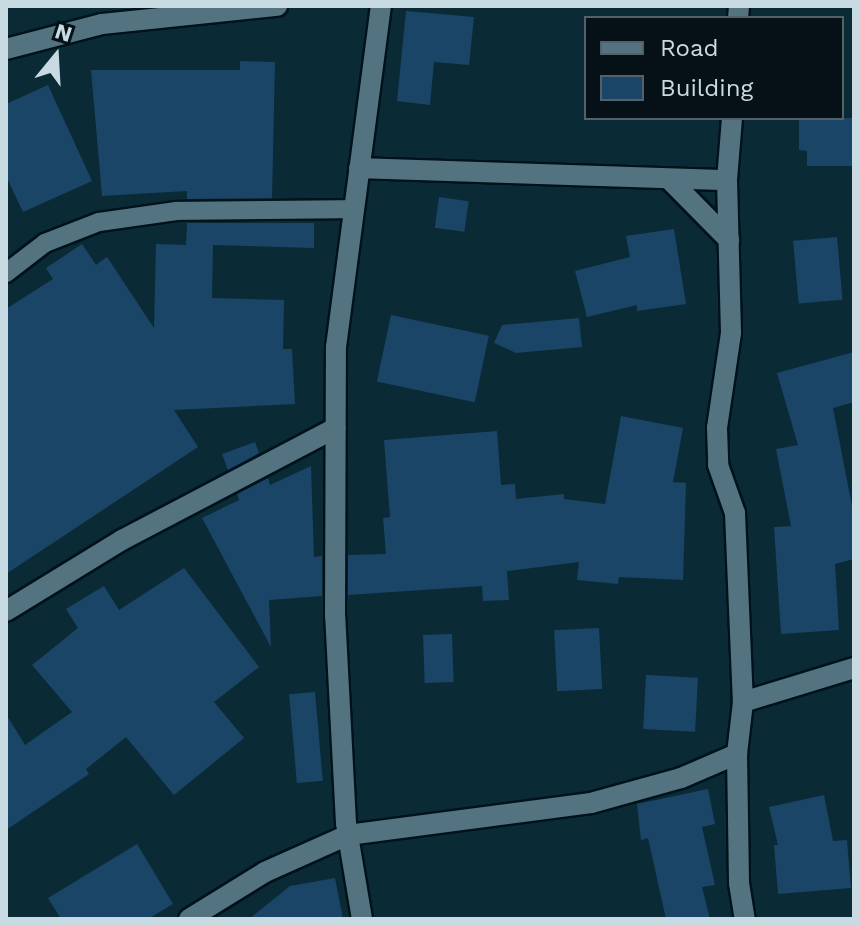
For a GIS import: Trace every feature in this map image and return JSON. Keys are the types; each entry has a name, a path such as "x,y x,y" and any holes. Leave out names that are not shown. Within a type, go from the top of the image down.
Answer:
{"street":[{"path":"6,49 100,15 277,6"},
{"path":"362,919 348,835 335,615 336,347 381,6"},
{"path":"732,120 727,180 731,333 717,428 718,465 735,513 743,702 737,754 739,883 745,919"},
{"path":"359,168 671,181 727,180"},
{"path":"671,181 729,240"},
{"path":"6,611 122,540 335,428"},
{"path":"743,702 854,668"},
{"path":"189,919 265,872 348,835 591,803 681,778 737,754"}],"lane":[{"path":"6,273 45,243 99,222 176,211 355,209"}],"building":[{"path":"406,11 474,17 469,65 434,62 430,105 397,101"},
{"path":"240,61 275,62 272,198 187,199 187,191 102,196 91,70 240,70"},
{"path":"48,85 92,181 23,212 6,176 6,104"},
{"path":"854,118 854,166 807,166 807,151 799,150 799,120"},
{"path":"439,197 469,201 464,232 435,228"},
{"path":"187,223 314,223 314,248 213,245 212,298 284,300 283,349 292,349 295,404 174,410 198,447 6,574 6,309 53,279 46,268 82,244 96,265 107,257 154,328 156,244 186,245"},
{"path":"674,229 686,304 637,311 637,305 587,317 575,271 630,257 626,236"},
{"path":"837,237 842,300 799,304 793,241"},
{"path":"391,315 489,336 475,402 377,382"},
{"path":"579,318 582,347 516,353 494,343 502,325"},
{"path":"854,352 854,402 833,408 854,516 854,559 835,564 839,630 781,634 774,527 791,526 776,449 798,445 777,373"},
{"path":"621,416 683,428 673,482 686,483 683,580 619,577 618,584 577,580 579,562 507,571 509,600 483,601 482,586 348,595 348,555 386,554 383,518 390,517 384,440 497,431 501,485 515,484 516,499 564,494 564,499 605,504"},
{"path":"255,442 259,453 228,470 222,454"},
{"path":"311,466 314,557 322,556 322,596 269,600 271,647 202,518 239,500 237,494 268,478 270,485"},
{"path":"184,568 259,667 214,702 244,738 174,795 126,737 86,769 89,774 6,830 6,714 25,745 72,712 32,665 78,628 66,609 104,586 119,610"},
{"path":"599,628 602,689 557,691 554,630"},
{"path":"452,634 454,682 425,683 423,635"},
{"path":"646,675 698,678 695,732 643,729"},
{"path":"315,692 323,781 297,783 289,694"},
{"path":"708,789 715,824 702,827 715,885 702,887 710,919 666,919 648,838 641,840 637,804"},
{"path":"824,795 833,841 847,840 851,888 778,894 774,845 778,845 769,807"},
{"path":"137,844 173,904 148,919 61,919 48,898"},
{"path":"335,878 343,919 249,919 290,886"}]}
